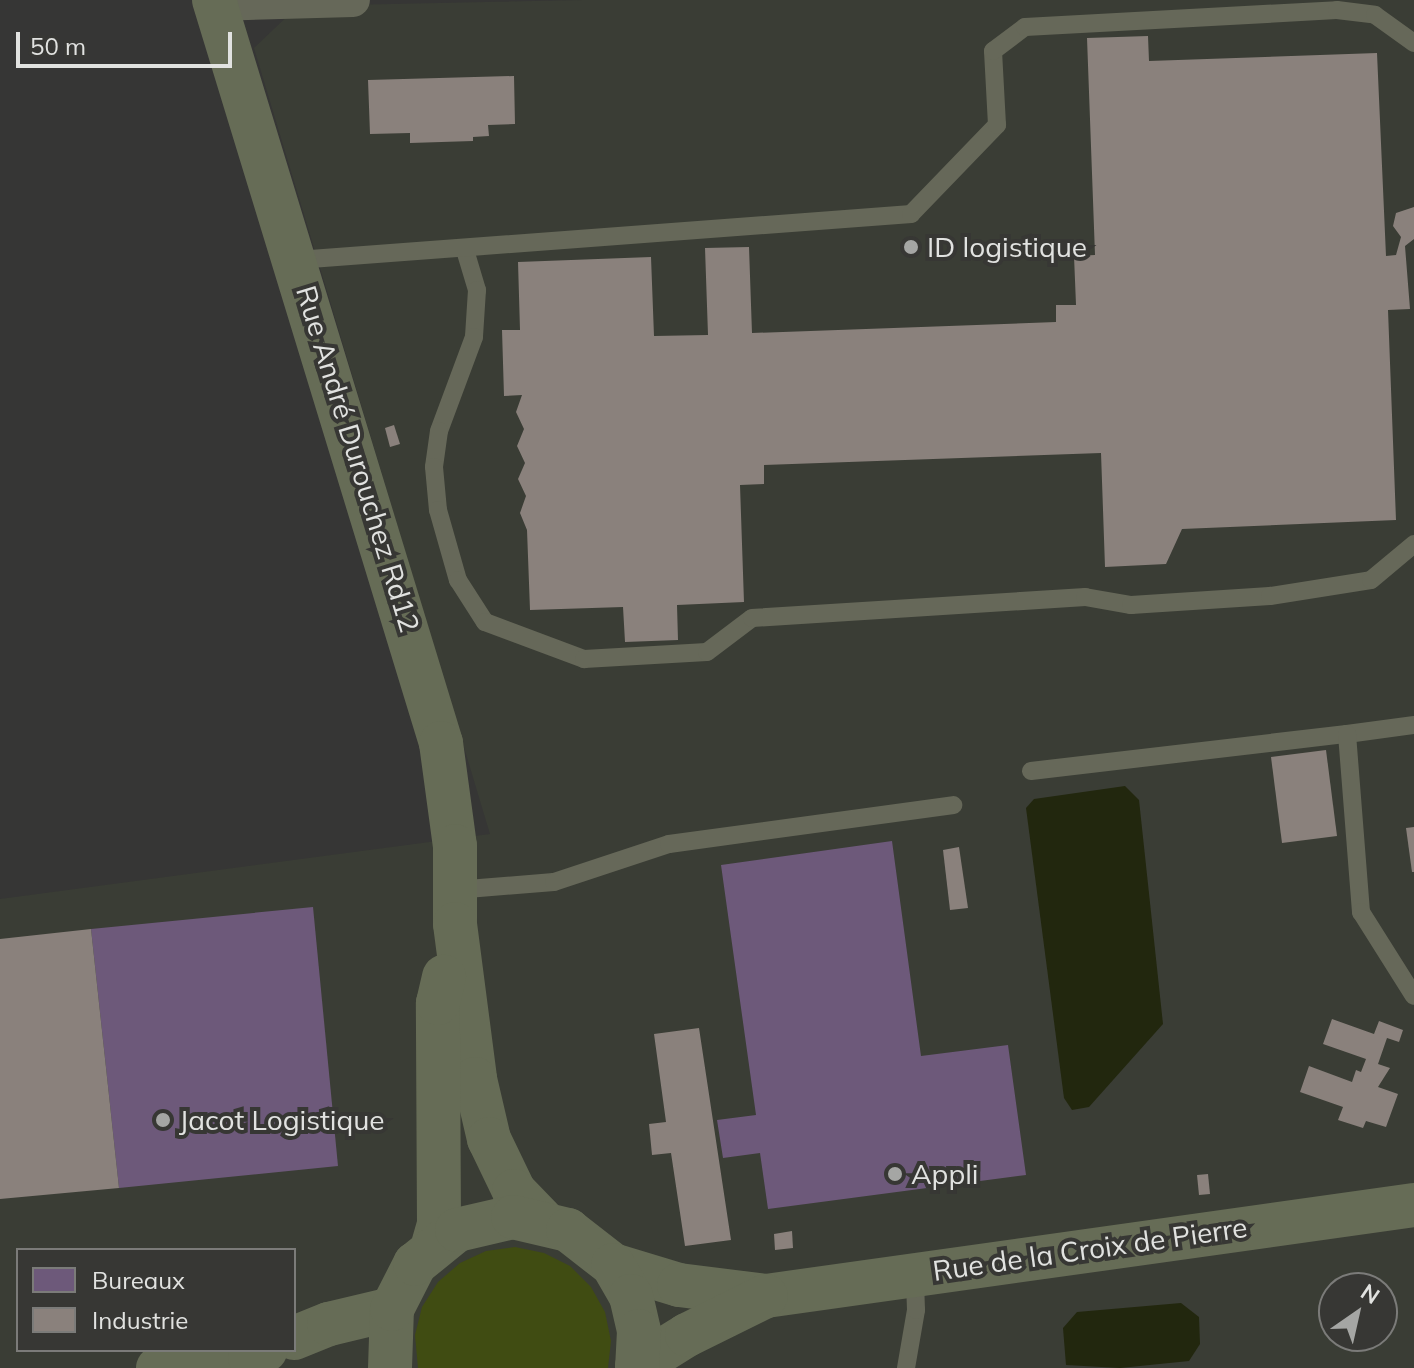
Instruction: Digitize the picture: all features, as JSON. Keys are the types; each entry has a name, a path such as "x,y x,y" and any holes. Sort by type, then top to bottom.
{"main road":[{"name":"Rue André Durouchez Rd12","path":"214,2 297,260 441,743 451,799 455,907 475,1079 489,1139 514,1191 542,1220"},
{"name":"Rue André Durouchez Rd12","path":"433,1245 440,1188 438,1003 455,907"},
{"name":"Rue de la Croix de Pierre","path":"613,1265 679,1285 766,1296 1414,1205"},
{"path":"390,1368 392,1309 415,1264 433,1245 484,1220 542,1220 593,1245 613,1265 631,1296 639,1331 637,1367"},
{"name":"Rue de la Croix de Pierre","path":"637,1367 687,1335 766,1296"},
{"path":"296,1337 329,1324 392,1309"},
{"path":"158,1368 258,1353 311,1368"}],"street":[{"path":"214,2 353,0"}],"lane":[{"path":"297,260 465,250 911,214 997,125 993,51 1025,27 1337,10 1375,15 1414,43"},
{"path":"465,250 477,290 474,337 439,431 434,467 438,510 458,580 485,622 584,659 707,652 752,618 1085,597 1131,605 1270,596 1371,580 1414,544"},
{"path":"1031,771 1414,725"},
{"path":"1347,734 1361,912 1414,996"},
{"path":"455,907 554,882 669,844 953,805"},
{"path":"906,1368 916,1310 915,1274"}],"shaded area":[{"path":"584,0 1414,0 1414,1368 0,1368 0,899 490,834 254,48 298,6"},
{"path":"1125,786 1139,800 1163,1024 1089,1107 1072,1110 1064,1098 1026,808 1034,799"},
{"path":"1181,1303 1199,1317 1200,1344 1189,1361 1120,1368 1066,1365 1063,1328 1077,1312"}],"green space":[{"path":"515,1247 544,1253 570,1266 591,1287 605,1312 611,1341 608,1368 418,1368 415,1335 422,1307 438,1282 460,1263 486,1251"}],"building: Bureaux":[{"path":"892,841 921,1056 1008,1045 1026,1175 768,1209 760,1153 723,1158 717,1120 756,1115 721,865"},
{"path":"313,907 338,1166 119,1188 91,929"}],"building: Industrie":[{"path":"1148,36 1149,61 1377,53 1386,256 1396,255 1401,237 1393,226 1396,213 1414,207 1414,239 1405,246 1410,309 1388,310 1396,520 1182,529 1166,564 1105,567 1101,453 764,465 764,484 740,485 744,602 677,605 678,640 625,642 623,607 530,610 527,530 520,513 526,496 518,479 525,463 517,446 524,429 516,412 522,395 504,396 502,330 520,330 518,262 651,257 654,336 708,335 705,248 749,247 752,333 1056,322 1056,305 1076,305 1074,256 1095,255 1087,38"},
{"path":"514,76 515,124 488,125 489,136 473,137 473,141 410,143 410,133 370,134 368,80"},
{"path":"394,425 400,444 390,447 385,428"},
{"path":"1326,750 1337,836 1282,843 1271,757"},
{"path":"1414,827 1414,872 1412,872 1406,828"},
{"path":"959,847 968,908 950,910 943,850"},
{"path":"91,929 119,1188 0,1199 0,939"},
{"path":"1332,1019 1374,1034 1379,1021 1403,1030 1399,1042 1387,1038 1378,1064 1390,1068 1378,1087 1398,1094 1386,1127 1366,1121 1363,1128 1338,1120 1343,1107 1300,1092 1309,1066 1352,1082 1356,1070 1361,1072 1366,1059 1323,1044"},
{"path":"699,1028 731,1240 685,1246 671,1153 652,1155 649,1124 666,1122 654,1034"},
{"path":"1208,1174 1210,1194 1199,1195 1197,1175"},
{"path":"792,1231 793,1248 775,1250 774,1234"}],"place":[{"name":"ID logistique","path":"911,247"},
{"name":"Jacot Logistique","path":"163,1120"},
{"name":"Appli","path":"895,1174"}]}
